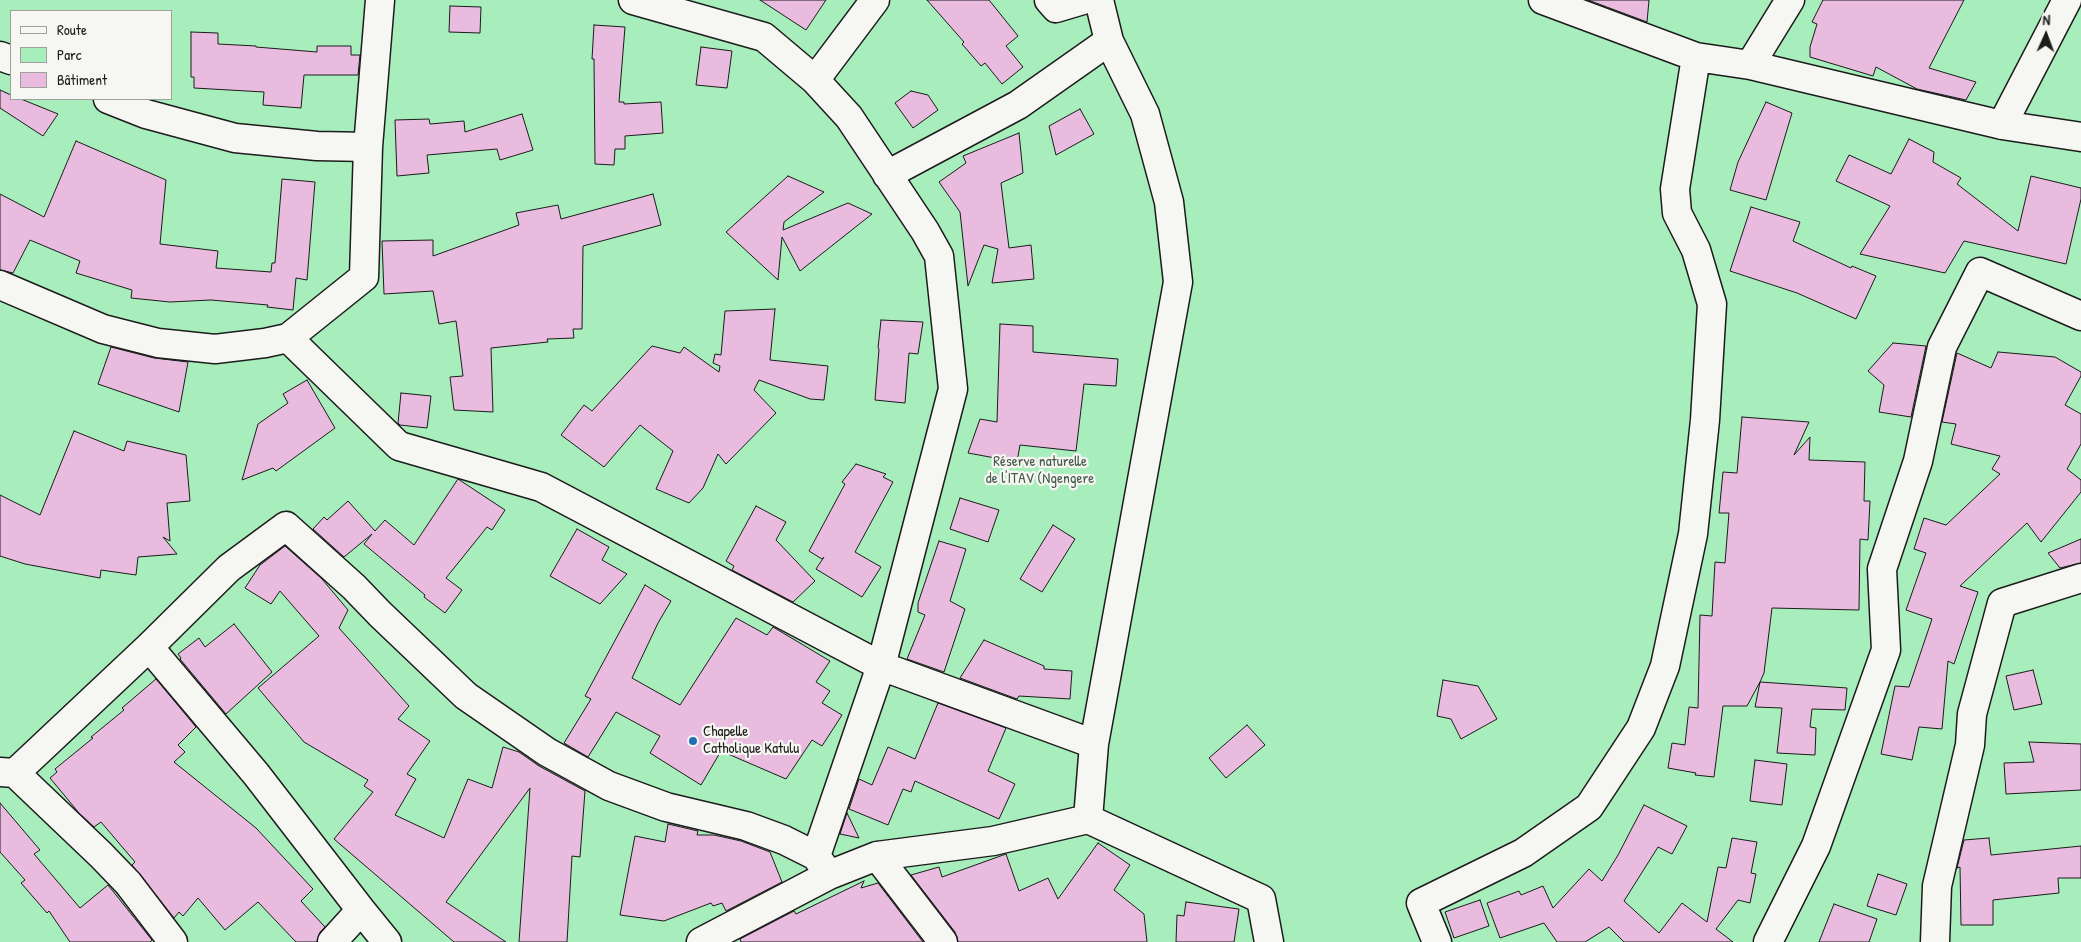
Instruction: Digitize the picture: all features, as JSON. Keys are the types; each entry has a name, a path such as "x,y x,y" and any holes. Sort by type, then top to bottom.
{"street":[{"path":"0,285 103,329 158,343 215,349 266,344 288,338 364,276 368,147 380,0"},
{"path":"633,0 683,6 722,26 764,37 815,80 849,117 925,231 939,256 953,389 882,666 822,865"},
{"path":"815,80 875,0"},
{"path":"1048,0 1056,8 1083,0"},
{"path":"1088,819 1094,744 1178,282 1169,202 1145,114 1109,41 1099,0"},
{"path":"1542,0 1696,57 1750,65 2002,125 2081,137"},
{"path":"1750,65 1790,0"},
{"path":"2002,125 2066,0"},
{"path":"887,175 1018,105 1109,41"},
{"path":"1437,942 1421,904 1523,853 1589,807 1641,728 1665,666 1693,534 1705,420 1712,304 1696,250 1678,213 1675,188 1696,57"},
{"path":"111,100 146,114 235,138 317,146 368,147"},
{"path":"1768,942 1816,846 1886,650 1882,569 1918,461 1942,346 1980,272 2081,316"},
{"path":"288,338 399,446 541,487 882,666 1094,744"},
{"path":"173,942 114,869 8,773 149,648 229,568 286,526 354,587 466,696 547,752 609,786 666,807 746,826 784,840 822,865"},
{"path":"1935,942 1937,886 1970,745 1972,714 2002,603 2081,578"},
{"path":"149,648 256,774 360,910 388,942"},
{"path":"701,942 822,865 993,840 1088,819 1261,900 1269,942"},
{"path":"877,856 943,942"},
{"path":"332,942 360,910"}],"green space":[{"name":"Réserve naturelle de l'ITAV (Ngengere","path":"0,0 2081,0 2081,942 0,942"}],"building":[{"path":"760,0 826,0 806,30"},
{"path":"927,0 989,0 1018,36 1006,46 1023,67 1002,84 985,63 981,66 962,44 964,42"},
{"path":"1588,0 1649,0 1647,22"},
{"path":"1823,0 1964,0 1929,68 1976,82 1966,100 1917,89 1876,67 1873,76 1810,57 1810,47 1817,24 1812,22"},
{"path":"450,6 481,7 480,33 449,32"},
{"path":"594,25 625,27 619,102 624,102 624,104 661,102 663,133 625,136 625,149 615,149 614,165 595,164 594,59 592,59"},
{"path":"191,32 218,33 218,44 317,52 317,46 351,46 351,55 360,55 358,75 304,75 301,108 263,105 264,92 194,88 194,77 191,77"},
{"path":"701,47 732,51 727,88 696,85"},
{"path":"0,90 10,95 10,100 23,100 58,114 43,136 0,108"},
{"path":"911,91 928,95 938,110 913,128 895,103"},
{"path":"1766,102 1792,113 1766,200 1730,190 1738,162"},
{"path":"1080,109 1094,134 1056,155 1049,126"},
{"path":"522,114 533,150 500,160 497,149 427,155 429,173 397,176 395,120 429,119 430,124 464,121 465,132"},
{"path":"1019,133 1023,173 1001,183 1009,248 1031,245 1034,279 992,283 998,249 984,245 968,286 960,212 939,182 966,163 963,156"},
{"path":"1909,139 1934,152 1933,162 1961,178 1957,184 2018,231 2031,176 2081,188 2081,199 2066,264 1964,241 1945,273 1860,254 1890,206 1836,181 1849,155 1891,174"},
{"path":"76,141 166,180 160,244 218,251 216,268 271,272 272,263 275,263 282,179 315,182 307,280 296,278 293,310 267,307 268,305 211,300 170,302 131,298 132,290 76,273 80,261 30,240 13,273 0,270 0,194 44,217"},
{"path":"788,176 824,192 784,222 783,230 848,203 872,214 800,271 782,237 778,280 726,232"},
{"path":"653,194 661,225 583,246 582,329 573,329 574,338 547,339 548,342 491,348 493,412 454,410 450,377 463,376 456,321 439,324 433,291 384,294 382,241 433,240 433,256 519,225 516,213 558,205 561,219"},
{"path":"1751,207 1800,222 1793,241 1851,268 1852,266 1876,276 1856,319 1797,293 1730,271"},
{"path":"775,309 770,360 828,366 824,400 810,399 759,380 754,390 776,413 726,464 718,454 703,488 689,503 656,489 673,451 640,425 604,467 561,435 584,405 592,411 652,346 680,353 684,347 719,372 720,366 713,363 715,354 721,355 725,311"},
{"path":"881,320 923,322 918,354 909,353 905,403 875,400"},
{"path":"1000,324 1033,326 1033,352 1118,359 1116,386 1084,384 1076,451 1020,445 1017,462 968,453 980,419 997,422"},
{"path":"1893,343 1926,346 1911,417 1879,412 1884,385 1868,371"},
{"path":"111,347 154,358 188,362 179,412 98,384"},
{"path":"1998,352 2055,357 2081,372 2081,376 2065,405 2081,414 2081,444 2067,469 2081,480 2081,492 2041,542 2027,523 1960,586 1978,592 1954,664 1948,661 1942,729 1919,727 1912,760 1881,754 1895,686 1909,687 1932,619 1906,610 1926,553 1914,549 1924,518 1946,525 2000,474 1992,469 2000,456 1951,444 1956,424 1942,422 1957,353 1991,368"},
{"path":"307,380 335,428 276,471 273,468 242,480 258,424 288,403 283,394"},
{"path":"401,393 431,396 427,428 400,425 398,423"},
{"path":"1742,417 1809,422 1794,455 1810,437 1809,460 1865,462 1864,501 1870,501 1868,540 1860,539 1859,610 1772,608 1764,673 1760,682 1747,706 1723,706 1714,777 1695,775 1696,773 1668,768 1672,743 1685,745 1689,707 1698,708 1700,615 1712,616 1715,562 1725,563 1729,513 1719,513 1723,472 1737,473"},
{"path":"74,431 124,451 127,441 186,455 190,501 167,503 170,541 163,537 177,554 138,557 136,575 101,570 100,578 25,564 0,556 0,495 40,515"},
{"path":"856,464 886,474 883,477 893,482 855,552 881,567 862,597 816,569 824,557 822,559 809,551 845,484 842,482"},
{"path":"458,479 505,510 492,530 487,527 446,578 462,590 445,613 364,544 372,534 344,557 313,529 324,517 327,520 348,501 375,531 385,520 414,545"},
{"path":"960,498 999,510 988,542 950,529"},
{"path":"756,506 786,522 776,540 815,581 793,602 732,570 734,566 726,561"},
{"path":"1053,525 1075,539 1042,592 1020,579"},
{"path":"577,529 609,547 602,560 627,574 600,604 550,576"},
{"path":"2081,539 2081,563 2060,568 2048,553"},
{"path":"939,541 966,549 950,601 965,609 944,672 907,659 925,615 918,612 918,603"},
{"path":"285,546 322,579 348,610 339,628 409,706 398,719 430,741 407,774 416,779 395,815 444,838 468,779 492,788 503,747 519,752 539,766 585,791 580,857 572,856 567,942 519,942 530,788 446,902 506,942 454,942 334,839 373,792 364,786 368,780 304,742 258,688 319,636 280,591 271,604 245,588 260,565"},
{"path":"645,585 671,601 658,623 632,678 680,705 736,618 767,635 773,627 830,661 816,682 830,691 822,703 842,715 822,746 812,740 786,779 721,751 701,785 650,753 660,736 616,712 588,757 564,743 591,699 585,696"},
{"path":"234,624 272,672 226,714 180,659 178,654 199,638 205,647"},
{"path":"984,640 1044,666 1044,669 1072,671 1070,699 1019,696 1017,699 960,678"},
{"path":"2033,670 2042,704 2014,710 2006,676"},
{"path":"156,679 196,727 178,745 185,752 174,762 256,828 313,889 301,901 325,927 320,932 317,942 296,942 258,902 225,930 198,898 183,916 179,912 174,918 132,865 135,862 101,822 94,827 79,813 50,778 57,772 55,769 93,738 91,737 124,710 122,708"},
{"path":"1443,680 1478,686 1497,719 1461,739 1451,719 1437,716"},
{"path":"1760,682 1847,688 1845,710 1812,709 1810,727 1816,728 1815,755 1777,753 1782,708 1755,707"},
{"path":"938,703 1006,728 988,771 1015,784 999,819 915,781 911,792 903,789 888,825 849,809 859,779 872,785 888,747 915,759"},
{"path":"1247,725 1265,745 1226,778 1209,758"},
{"path":"2029,742 2081,744 2081,790 2006,794 2004,763 2034,762"},
{"path":"1755,760 1787,764 1782,805 1750,801"},
{"path":"0,803 40,850 34,854 80,908 108,885 152,940 150,942 70,942 49,911 47,913 21,883 25,880 0,852"},
{"path":"1644,805 1687,826 1672,854 1658,847 1624,901 1659,933 1682,903 1707,922 1718,867 1726,868 1732,838 1757,842 1751,873 1756,874 1750,903 1738,900 1716,929 1733,942 1624,942 1609,927 1585,942 1557,942 1544,923 1500,938 1487,903 1519,891 1521,895 1543,886 1553,908 1589,869 1602,881"},
{"path":"847,813 859,838 840,834"},
{"path":"668,824 698,831 697,835 714,835 741,841 770,852 782,882 726,911 722,903 713,906 711,903 664,921 620,915 635,836 665,842"},
{"path":"1989,838 1991,855 2081,846 2081,878 2058,878 2059,893 1993,900 1993,925 1961,925 1960,867 1957,868 1964,840"},
{"path":"1098,843 1130,865 1114,890 1144,914 1147,942 958,942 955,932 911,875 939,867 942,877 1006,854 1019,891 1048,878 1058,899"},
{"path":"1878,874 1907,884 1896,915 1867,906"},
{"path":"864,881 861,888 878,883 923,942 741,942 740,939 794,911 796,914"},
{"path":"1480,900 1489,926 1454,938 1445,912"},
{"path":"1186,902 1239,909 1234,942 1176,942 1177,915 1184,916"},
{"path":"1834,904 1877,919 1869,942 1819,942"}],"place":[{"name":"Chapelle Catholique Katulu","path":"693,741"}]}
